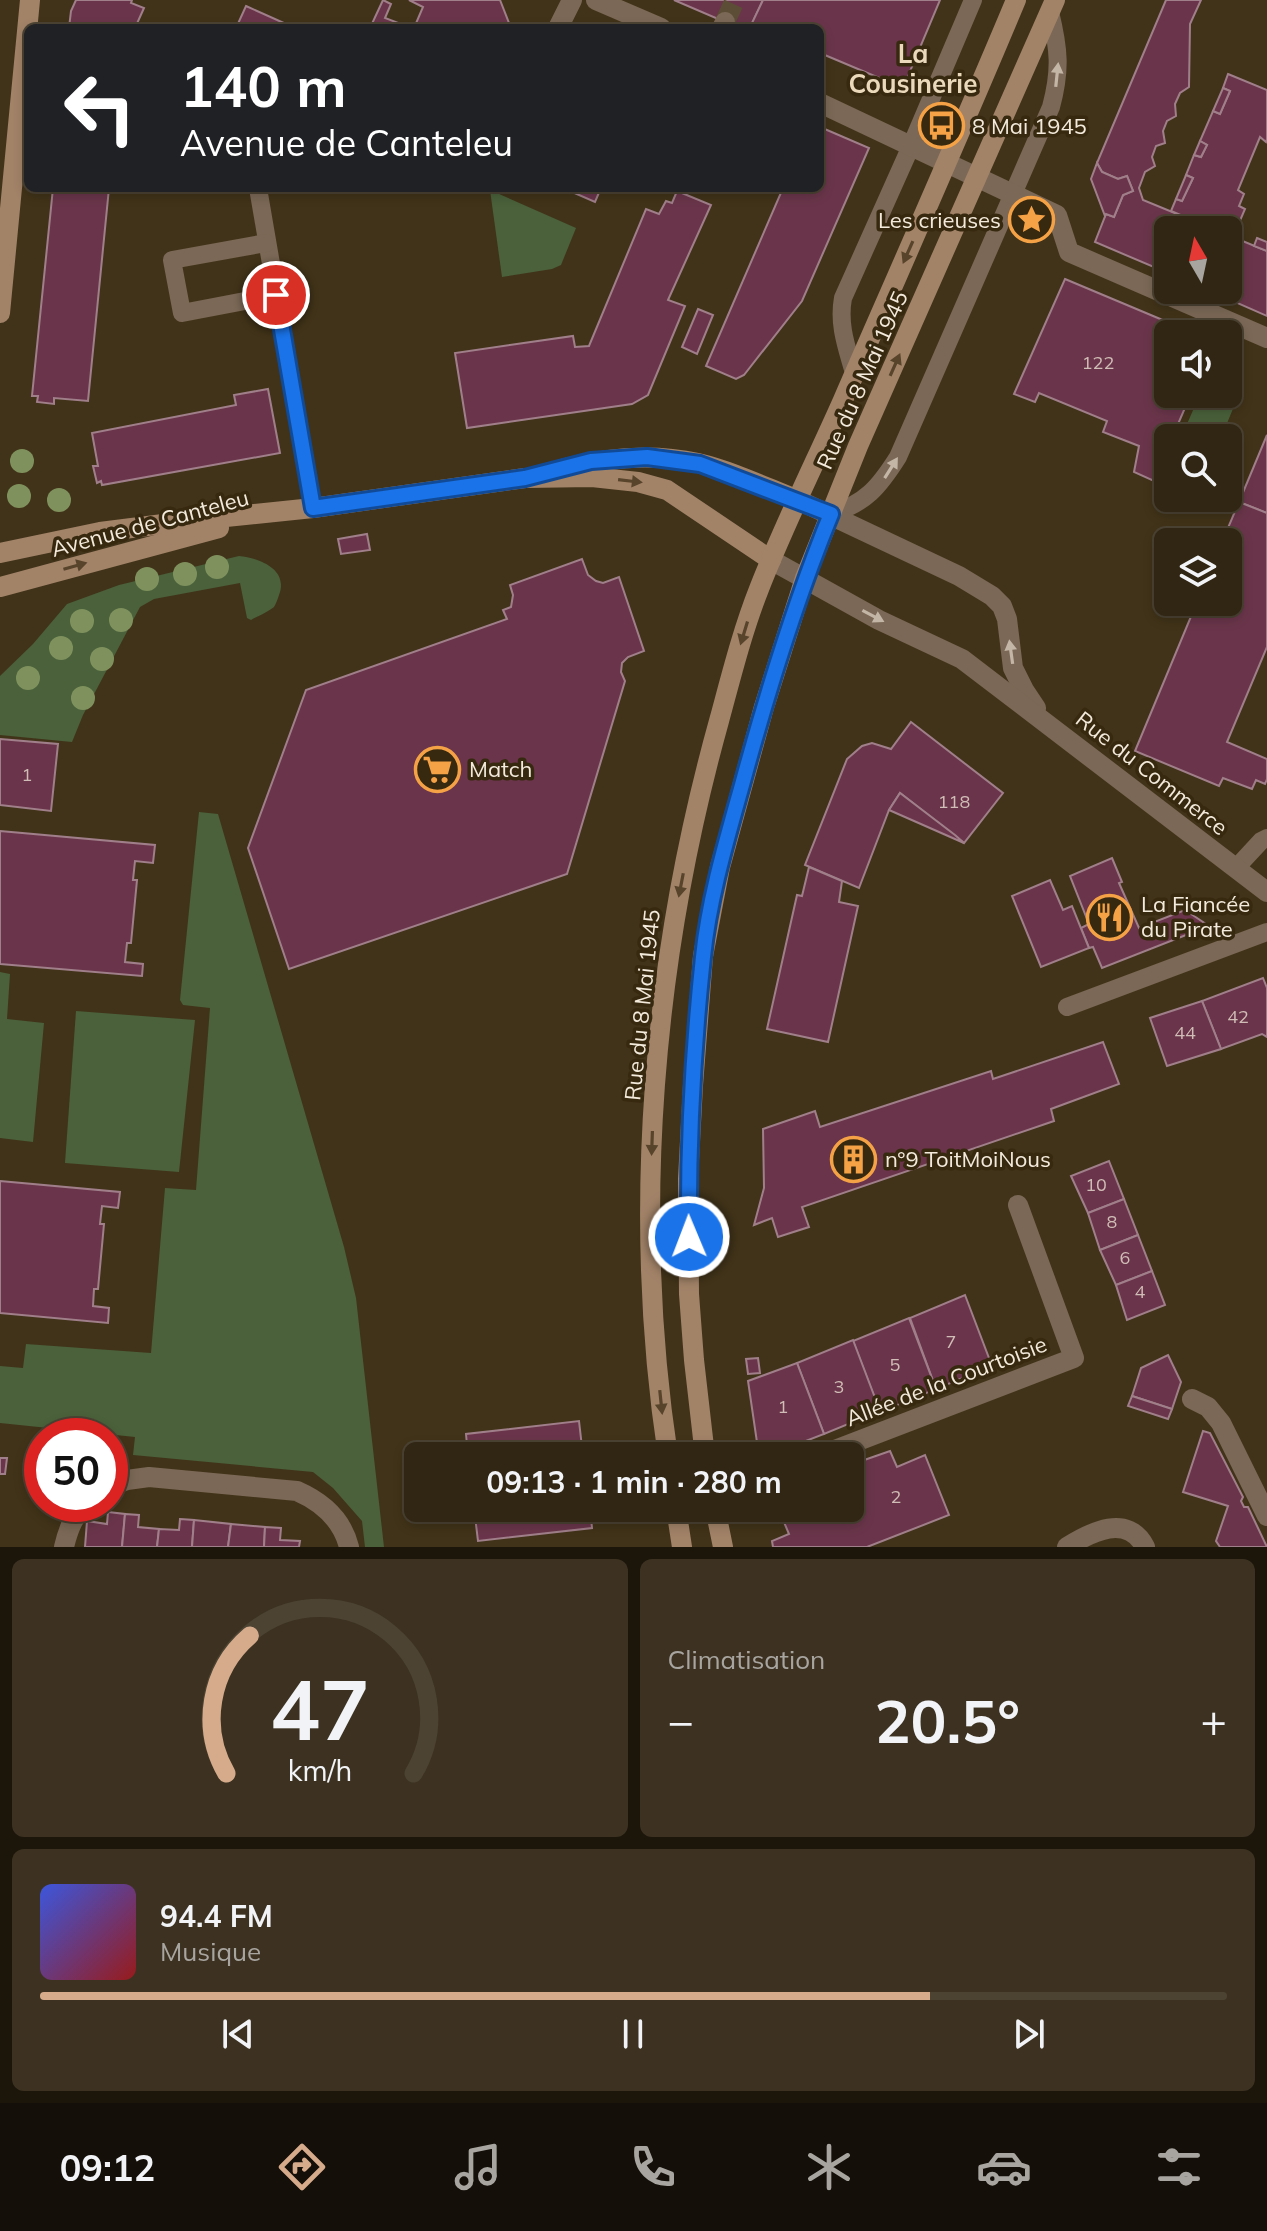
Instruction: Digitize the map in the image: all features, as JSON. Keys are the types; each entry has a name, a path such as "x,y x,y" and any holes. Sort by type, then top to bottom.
{"main road":[{"path":"27,24 30,0"},
{"name":"Rue du 8 Mai 1945","path":"667,1442 655,1326 650,1204 653,1128 664,995 674,921 704,774 748,620 771,560 948,164 1016,0"},
{"name":"Rue du 8 Mai 1945","path":"703,1442 689,1294 688,1179 703,956 720,867 764,707 805,578 858,446 1053,6"},
{"path":"0,313 3,247 24,55"},
{"name":"Avenue de Canteleu","path":"0,553 100,532 313,508 525,478 591,461 634,457 700,464 798,500"},
{"name":"Avenue de Canteleu","path":"525,478 592,477 652,484 686,501 771,560"},
{"name":"Avenue de Canteleu","path":"0,587 165,541 313,508"},
{"path":"678,1522 682,1547"},
{"path":"718,1522 723,1547"}],"street":[{"path":"560,24 572,0"},
{"path":"596,0 652,24"},
{"path":"824,105 1057,215 1069,252 1267,338"},
{"name":"Rue du Commerce","path":"798,500 959,576 992,596 1002,606 1007,619 1013,668 1045,721"},
{"name":"Rue du Commerce","path":"771,560 879,620 962,659 1267,892"},
{"name":"Allée de la Courtoisie","path":"855,1442 1074,1358 1018,1205"},
{"path":"1192,1399 1208,1407 1221,1423 1267,1516"},
{"path":"128,1480 149,1477 297,1491 328,1509 341,1526 349,1547"},
{"path":"64,1547 72,1522"},
{"path":"1067,1547 1086,1535 1117,1528 1134,1533 1145,1547"}],"lane":[{"path":"854,373 841,326 843,298 973,0"},
{"path":"831,514 852,507 868,496 898,457 1013,194 1057,86 1058,43 1053,6"},
{"path":"259,192 313,508"},
{"path":"266,243 172,260 182,313 276,295"},
{"path":"1236,868 1267,838"},
{"path":"1067,1007 1267,932"}],"green space":[{"path":"490,192 576,228 561,265 502,277"},
{"path":"1194,408 1233,408 1227,424 1187,424"},
{"path":"239,556 263,562 280,578 281,586 272,609 251,620 247,618 240,583 154,599 140,607 72,742 0,735 0,676 67,604 119,585"},
{"path":"199,812 218,814 344,1247 356,1298 384,1547 365,1547 362,1521 333,1488 313,1472 133,1455 135,1437 128,1436 128,1418 24,1418 24,1425 0,1423 0,1366 23,1368 26,1344 151,1353 165,1188 196,1190 210,1008 183,1005 180,1000"},
{"path":"0,972 10,974 7,1019 44,1023 33,1142 0,1138"},
{"path":"76,1011 195,1020 179,1172 65,1163"}],"building":[{"path":"76,0 132,0 131,3 144,8 137,24 69,24"},
{"path":"383,0 391,4 385,18 401,24 372,24"},
{"path":"409,0 500,0 509,24 416,24 423,7"},
{"path":"674,0 763,0 752,24 730,24"},
{"path":"763,0 940,0 903,88 824,55 824,24 752,23"},
{"path":"1166,0 1201,0 1190,24 1189,87 1180,93 1175,104 1176,116 1167,121 1163,131 1165,143 1156,146 1152,157 1155,166 1145,172 1139,188 1143,200 1182,216 1154,216 1154,267 1095,242 1106,214 1114,217 1123,195 1133,191 1127,176 1118,179 1102,172 1097,163"},
{"path":"246,6 286,24 238,24"},
{"path":"1228,74 1267,90 1267,139 1266,142 1260,137 1238,190 1244,194 1239,206 1245,209 1242,216 1183,216 1171,211 1176,199 1182,201 1193,178 1186,175 1194,155 1201,157 1207,145 1200,141 1213,111 1220,114 1230,91 1223,88"},
{"path":"1223,88 1230,91 1220,114 1213,111"},
{"path":"824,129 869,148 802,301 744,375 736,379 706,366 781,192 824,192"},
{"path":"1200,141 1207,145 1201,157 1194,155"},
{"path":"1097,163 1102,172 1118,179 1127,176 1133,191 1123,195 1114,217 1105,216 1091,179"},
{"path":"1186,175 1193,178 1182,201 1176,199"},
{"path":"53,192 109,192 88,401 54,398 54,404 37,402 38,396 32,396"},
{"path":"572,192 599,192 595,202"},
{"path":"679,192 711,205 668,300 685,306 648,395 632,404 467,428 455,353 573,336 575,347 589,346 646,209 659,214 666,201 672,203"},
{"path":"1257,238 1267,242 1267,251 1254,246"},
{"path":"1242,241 1267,251 1267,316 1240,304"},
{"path":"1065,279 1163,320 1154,320 1154,408 1185,408 1178,424 1154,424 1154,481 1134,472 1139,446 1103,432 1107,421 1039,393 1035,402 1014,394"},
{"path":"698,309 713,315 697,354 682,347"},
{"path":"268,389 280,453 102,485 101,481 97,483 93,466 98,466 92,433 236,405 234,395"},
{"path":"1267,435 1267,513 1242,503 1242,495"},
{"path":"1242,503 1267,513 1267,647 1227,742 1267,759 1265,784 1256,780 1252,789 1223,778 1219,786 1135,751 1191,616 1242,616 1242,528 1228,528 1235,512 1242,512"},
{"path":"367,534 370,550 341,554 338,539"},
{"name":"Match","path":"582,559 588,575 596,581 603,583 619,577 644,651 622,663 621,672 625,681 567,874 289,969 248,848 306,690 507,619 503,610 511,607 513,595 510,585"},
{"path":"911,722 1003,793 964,843 900,793 889,810 859,888 805,865 847,759 862,746 872,743 891,749"},
{"path":"0,739 58,744 51,811 0,805"},
{"path":"900,793 955,835 964,843 889,810"},
{"path":"0,831 155,845 153,863 135,861 133,880 137,880 131,943 127,943 125,962 143,964 142,976 0,964"},
{"name":"La Fiancée du Pirate","path":"1112,858 1122,882 1119,883 1139,928 1185,910 1209,926 1102,968 1081,928 1089,924 1070,876"},
{"path":"809,867 842,881 839,902 858,906 828,1042 767,1029 797,895 802,896"},
{"path":"1050,880 1063,910 1072,906 1089,948 1041,967 1012,896"},
{"path":"1263,978 1267,988 1267,1037 1262,1034 1221,1049 1202,1001"},
{"path":"1202,1001 1221,1049 1167,1066 1150,1018"},
{"name":"n°9 ToitMoiNous","path":"1103,1042 1119,1084 1051,1109 1054,1121 802,1207 809,1227 778,1237 772,1218 754,1225 764,1188 763,1129 815,1111 820,1127 991,1071 993,1079"},
{"path":"1109,1161 1124,1199 1088,1213 1071,1176"},
{"path":"0,1181 120,1192 118,1208 102,1206 100,1224 104,1224 98,1289 94,1289 93,1306 109,1308 108,1323 0,1313"},
{"path":"1124,1199 1138,1235 1100,1250 1088,1213"},
{"path":"1138,1235 1152,1271 1116,1285 1100,1250"},
{"path":"1152,1271 1165,1305 1127,1320 1116,1285"},
{"path":"965,1295 992,1366 936,1389 910,1318"},
{"path":"909,1318 936,1389 880,1412 853,1341"},
{"path":"853,1340 880,1411 824,1434 797,1363"},
{"path":"1168,1355 1181,1382 1172,1409 1132,1396 1141,1368"},
{"path":"758,1358 760,1373 748,1374 746,1359"},
{"path":"797,1363 824,1434 803,1442 757,1442 748,1381"},
{"path":"1132,1396 1172,1409 1168,1419 1128,1406"},
{"path":"579,1421 581,1442 467,1442 466,1434"},
{"path":"1203,1431 1210,1433 1243,1497 1244,1507 1248,1507 1267,1547 1220,1547 1216,1541 1228,1506 1183,1492"},
{"path":"890,1451 897,1467 925,1455 949,1515 867,1547 773,1547 772,1541 789,1534 784,1522 864,1522 864,1460"},
{"path":"0,1458 7,1458 5,1474 0,1474"},
{"path":"128,1514 139,1515 138,1527 159,1529 157,1547 122,1547"},
{"path":"180,1519 194,1520 192,1547 157,1547 159,1529 179,1530"},
{"path":"194,1520 231,1524 228,1547 192,1547"},
{"path":"87,1522 124,1522 122,1547 85,1547"},
{"path":"476,1522 591,1522 592,1528 478,1541"},
{"path":"231,1524 265,1527 264,1547 228,1547"},
{"path":"265,1527 281,1528 280,1540 300,1541 299,1547 264,1547"}],"tunnel":[{"path":"725,22 735,0"}],"place":[{"name":"8 Mai 1945","path":"941,126"},
{"name":"Les crieuses","path":"1032,220"},
{"name":"Match","path":"438,769"},
{"name":"La Fiancée du Pirate","path":"1110,917"},
{"name":"n°9 ToitMoiNous","path":"854,1159"}],"district":[{"name":"La Cousinerie","path":"913,69"}],"route":[{"path":"276,295 313,508 525,478 591,461 647,457 700,464 831,514 805,578 775,672 720,867 703,956 689,1134 689,1237"}]}
